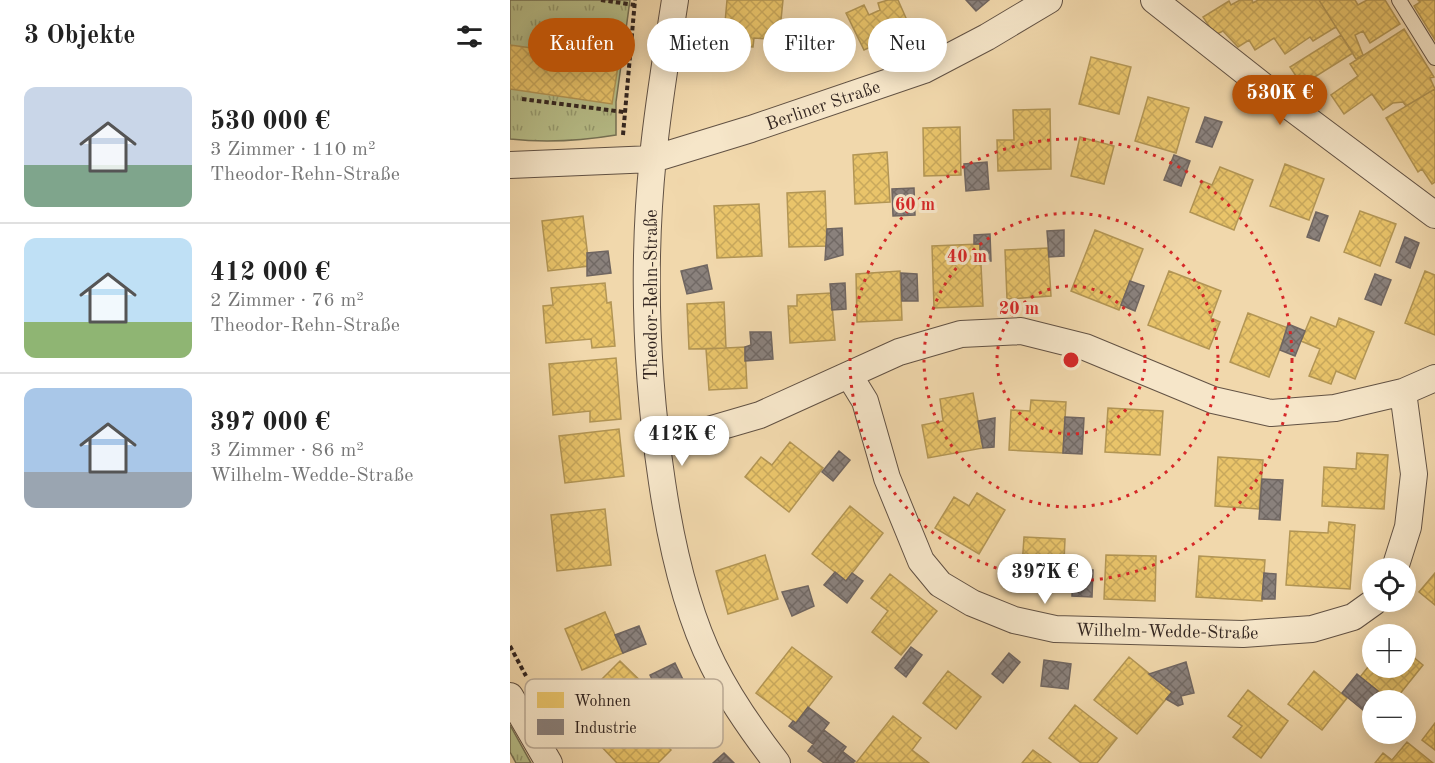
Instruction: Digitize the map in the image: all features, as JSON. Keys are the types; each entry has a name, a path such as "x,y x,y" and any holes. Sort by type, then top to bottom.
{"street":[{"path":"652,159 675,0"},
{"name":"Berliner Straße","path":"510,165 652,159 836,102 924,70 987,37 1049,0"},
{"path":"1154,0 1277,97 1435,215"},
{"name":"Theodor-Rehn-Straße","path":"652,159 647,270 649,364 657,445 668,520 688,603 721,679"},
{"path":"657,445 760,415 899,352 961,334 1021,331 1085,346 1213,400 1271,413 1335,408 1403,392 1435,378"},
{"name":"Wilhelm-Wedde-Straße","path":"849,375 865,401 887,478 921,561 940,584 972,603 1014,620 1055,629 1243,634 1312,629 1353,617 1362,611"},
{"path":"1398,558 1408,527 1414,474 1403,392"},
{"name":"Theodor-Rehn-Straße","path":"723,684 742,719 777,763"},
{"path":"510,696 525,722"},
{"path":"540,748 549,763"}],"lane":[{"path":"1399,0 1435,58"}],"path":[{"path":"601,0 635,3 622,143"},
{"path":"522,99 624,112"}],"green space":[{"path":"510,0 630,0 628,18 528,18 528,72 620,72 616,102 616,135 563,141 510,139"},
{"path":"510,725 531,763 516,763 510,752"}],"building: Wohnen":[{"path":"727,0 783,0 781,18 763,18 763,39 754,38 753,47 751,47 751,18 725,18"},
{"path":"898,0 906,18 868,18 868,48 864,50 856,34 856,18 848,18 846,13 864,5 869,15 880,10 878,3"},
{"path":"1240,0 1252,0 1253,3 1258,0 1319,0 1336,27 1313,41 1310,37 1285,54 1274,38 1255,50 1249,40 1238,47 1223,31 1215,35 1203,17 1229,1 1231,5"},
{"path":"1319,0 1355,0 1358,5 1367,0 1385,0 1400,24 1370,43 1363,31 1355,35 1363,55 1356,59"},
{"path":"1418,0 1435,0 1435,40 1414,6 1420,2"},
{"path":"1404,29 1434,77 1430,78 1435,89 1406,106 1403,102 1393,103 1383,110 1372,94 1344,114 1331,95 1358,76 1350,64"},
{"path":"1341,35 1353,53 1302,85 1290,67"},
{"path":"510,45 528,47 528,72 617,72 612,104 510,89"},
{"path":"1091,57 1131,67 1119,114 1079,104"},
{"path":"1435,89 1435,182 1432,184 1422,169 1418,172 1386,118"},
{"path":"1148,97 1189,108 1176,153 1135,141"},
{"path":"1050,109 1051,169 998,171 997,140 1014,140 1013,110"},
{"path":"960,127 961,175 924,176 923,128"},
{"path":"1080,137 1114,146 1104,184 1071,176"},
{"path":"887,152 890,202 855,204 853,155"},
{"path":"1285,164 1324,179 1309,220 1270,206"},
{"path":"1220,167 1253,180 1234,230 1190,212 1202,181 1212,185"},
{"path":"825,191 827,246 789,247 787,193"},
{"path":"759,204 762,256 717,258 714,206"},
{"path":"1360,211 1396,224 1380,266 1344,252"},
{"path":"583,216 589,266 548,271 542,221"},
{"path":"1095,230 1143,249 1119,310 1071,291"},
{"path":"980,244 983,306 934,308 932,246"},
{"path":"1048,248 1051,296 1007,299 1005,250"},
{"path":"900,271 902,320 857,322 856,274"},
{"path":"1169,271 1221,291 1211,318 1220,322 1209,349 1148,325"},
{"path":"1425,271 1435,275 1435,335 1405,323"},
{"path":"605,283 607,303 611,302 615,346 592,348 591,339 546,343 543,306 553,305 551,288"},
{"path":"831,293 835,340 790,343 788,306 797,306 797,295"},
{"path":"724,302 726,348 689,349 687,304"},
{"path":"1248,313 1288,328 1269,377 1230,362"},
{"path":"1311,317 1336,327 1339,318 1374,332 1355,379 1336,371 1331,384 1309,376 1320,349 1301,341"},
{"path":"745,347 747,388 709,390 706,349"},
{"path":"616,358 621,419 590,422 590,411 553,415 549,364"},
{"path":"973,393 983,448 928,458 922,425 943,421 940,399"},
{"path":"1031,400 1066,402 1063,453 1009,450 1011,410 1030,411"},
{"path":"1108,408 1163,411 1160,455 1105,452"},
{"path":"619,429 624,476 565,483 559,436"},
{"path":"790,442 823,468 789,512 745,477 761,457 772,465"},
{"path":"1357,453 1388,455 1384,509 1322,506 1324,467 1356,469"},
{"path":"1218,457 1263,460 1259,509 1215,506"},
{"path":"977,493 1005,510 979,554 935,528 954,497 969,506"},
{"path":"850,506 883,533 846,581 812,554"},
{"path":"605,509 611,565 557,571 551,515"},
{"path":"1329,522 1355,525 1350,589 1286,585 1290,531 1328,533"},
{"path":"1024,537 1065,539 1063,583 1021,581"},
{"path":"765,555 778,599 728,614 716,571"},
{"path":"1106,555 1156,556 1155,601 1104,599"},
{"path":"1199,556 1265,560 1262,601 1196,597"},
{"path":"1435,573 1435,605 1419,592"},
{"path":"890,574 937,611 901,655 872,632 888,611 871,598"},
{"path":"605,612 623,653 582,670 565,629"},
{"path":"792,647 832,677 796,723 756,693"},
{"path":"1129,657 1172,692 1137,734 1094,700"},
{"path":"1416,659 1423,665 1416,674"},
{"path":"620,661 639,679 602,679"},
{"path":"948,671 981,697 956,729 923,703"},
{"path":"1314,671 1347,698 1322,730 1288,704"},
{"path":"1362,674 1362,678 1413,678 1403,690 1377,690 1360,677"},
{"path":"1248,690 1288,721 1261,758 1233,737 1242,726 1228,716"},
{"path":"1075,705 1117,738 1097,763 1081,763 1049,738"},
{"path":"893,716 921,738 912,750 929,763 856,763"},
{"path":"1435,723 1435,750 1422,740"},
{"path":"1405,744 1409,744 1433,763 1375,763 1383,753 1392,760"},
{"path":"603,748 669,748 671,750 658,763 617,763"},
{"path":"1033,750 1051,763 1022,763"}],"building: Industrie":[{"path":"966,0 989,0 976,11"},
{"path":"1205,117 1222,122 1212,147 1196,142"},
{"path":"1174,155 1190,161 1181,186 1164,180"},
{"path":"987,162 989,189 966,191 964,164"},
{"path":"914,188 915,215 893,216 892,189"},
{"path":"1316,212 1328,216 1319,241 1307,237"},
{"path":"842,228 843,255 825,260 827,229"},
{"path":"1064,230 1064,256 1049,257 1047,231"},
{"path":"990,234 991,261 980,261 980,244 974,244 974,235"},
{"path":"1405,237 1419,243 1410,268 1396,262"},
{"path":"608,251 611,273 587,276 587,253"},
{"path":"707,265 712,289 687,294 681,271"},
{"path":"901,273 917,274 918,301 902,301"},
{"path":"1375,274 1391,280 1381,305 1365,299"},
{"path":"1130,281 1144,286 1135,311 1121,305"},
{"path":"845,283 846,309 832,310 830,284"},
{"path":"1288,324 1305,331 1295,356 1280,350"},
{"path":"750,332 771,332 773,359 745,361 745,347 751,345"},
{"path":"1065,417 1084,418 1082,454 1063,453"},
{"path":"995,418 994,447 983,448 978,421"},
{"path":"839,451 850,460 833,481 822,472"},
{"path":"1262,479 1283,480 1280,520 1259,519"},
{"path":"1073,570 1093,570 1092,597 1072,596"},
{"path":"835,572 846,581 852,573 863,581 847,603 824,585"},
{"path":"1264,573 1276,574 1275,599 1262,599"},
{"path":"808,586 814,606 792,616 782,592"},
{"path":"639,626 646,644 623,653 615,635"},
{"path":"911,647 922,655 906,677 895,668"},
{"path":"1009,653 1020,662 1003,683 992,674"},
{"path":"1044,660 1071,664 1068,689 1041,686"},
{"path":"1186,662 1194,693 1181,696 1183,704 1178,706 1166,699 1172,692 1149,674"},
{"path":"675,663 683,679 652,679 650,675"},
{"path":"1357,674 1377,690 1362,690 1362,709 1342,693"},
{"path":"808,707 829,723 813,744 789,726 793,721 796,723"},
{"path":"824,730 846,747 834,763 824,763 808,751"},
{"path":"842,751 855,761 853,763 834,763"},
{"path":"724,753 734,763 713,763"}]}
